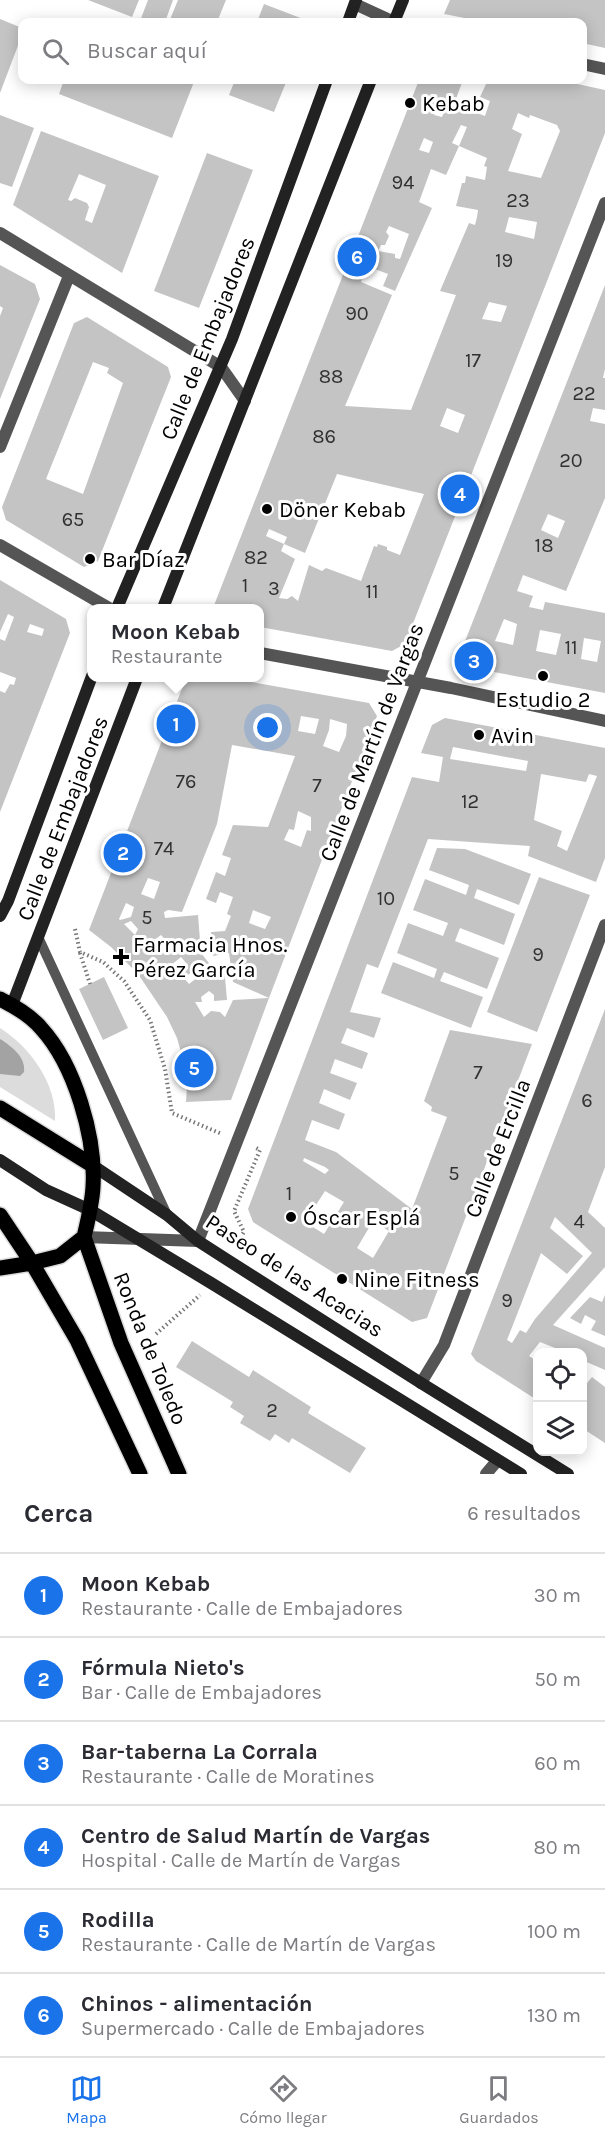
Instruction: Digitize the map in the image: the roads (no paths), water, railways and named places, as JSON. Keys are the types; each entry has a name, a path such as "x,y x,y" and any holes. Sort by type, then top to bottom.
{"main road":[{"path":"396,18 403,0"},
{"path":"349,18 353,1"},
{"name":"Calle de Embajadores","path":"119,604 221,367 326,84"},
{"path":"165,604 369,84"},
{"name":"Calle de Embajadores","path":"0,916 8,901 90,682"},
{"name":"Calle de Embajadores","path":"6,1002 39,939 135,682"},
{"path":"0,1268 60,1256 84,1237 93,1186 88,1136 70,1073 58,1049 40,1027 6,1002"},
{"name":"Paseo de las Acacias","path":"0,1108 167,1215 198,1241 568,1474"},
{"path":"0,1160 46,1190 90,1210 211,1283 520,1474"},
{"path":"0,1215 32,1263 84,1354 140,1474"},
{"name":"Ronda de Toledo","path":"84,1237 121,1343 179,1474"}],"street":[{"path":"353,1 386,18"},
{"path":"587,65 605,69"},
{"name":"Calle de Martín de Vargas","path":"198,1241 605,203"},
{"path":"0,233 221,367 245,402"},
{"path":"0,447 69,276"},
{"path":"0,545 100,604"},
{"path":"264,654 417,682 605,721"},
{"name":"Calle de Ercilla","path":"421,1383 444,1346 605,925"},
{"path":"84,1237 198,1241"},
{"path":"486,1474 497,1461"}],"lane":[{"path":"39,939 167,1215"}],"place":[{"name":"Kebab","path":"410,103"},
{"name":"Chinos - alimentación","path":"357,257"},
{"name":"Centro de Salud Martín de Vargas","path":"460,494"},
{"name":"Döner Kebab","path":"267,509"},
{"name":"Bar Díaz","path":"90,559"},
{"name":"Bar-taberna La Corrala","path":"474,661"},
{"name":"Estudio 2","path":"543,676"},
{"name":"Moon Kebab","path":"176,724"},
{"name":"Avin","path":"479,735"},
{"name":"Fórmula Nieto's","path":"123,853"},
{"name":"Farmacia Hnos. Pérez García","path":"121,957"},
{"name":"Rodilla","path":"194,1068"},
{"name":"Óscar Esplá","path":"291,1217"},
{"name":"Nine Fitness","path":"342,1279"}]}
